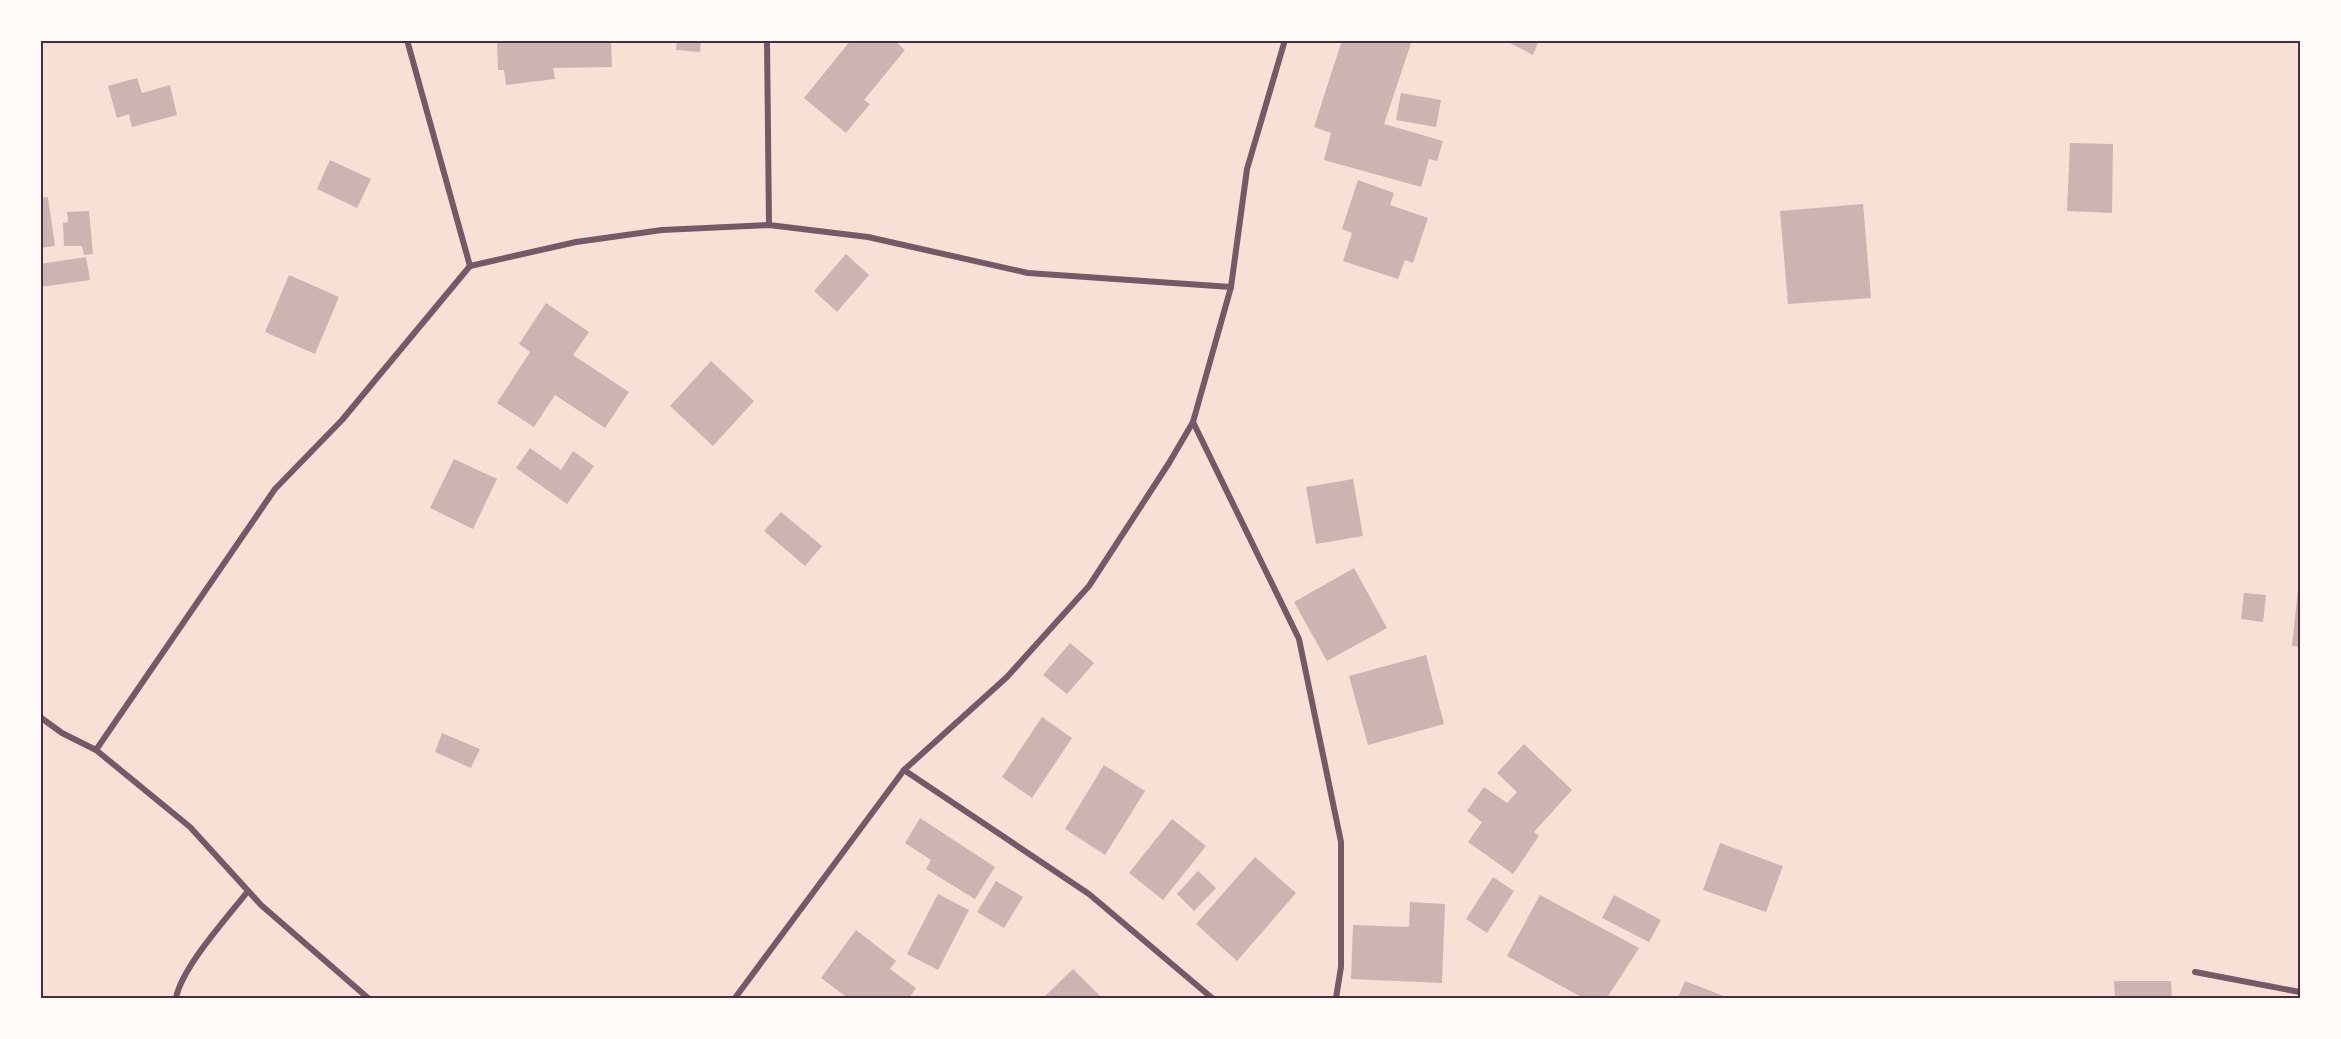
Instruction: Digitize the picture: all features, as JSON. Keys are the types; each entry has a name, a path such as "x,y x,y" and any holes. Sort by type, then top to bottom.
{"street":[{"path":"407,40 470,266"},
{"path":"767,40 769,225"},
{"path":"735,999 904,770 1007,677 1089,586 1169,463 1192,422 1231,287 1247,169 1285,40"},
{"path":"96,750 275,489 342,420 470,266 576,242 662,230 769,225 868,237 1028,273 1231,287"},
{"path":"1192,422 1299,639 1341,842 1341,967 1336,999"},
{"path":"40,717 63,733 96,750 190,826 248,891 317,956 368,999"},
{"path":"904,770 1089,894 1212,999"},
{"path":"176,999 178,988 192,964 248,891"},
{"path":"2194,972 2301,992"}],"building":[{"path":"497,40 611,40 612,67 553,68 555,79 506,85 504,70 498,70"},
{"path":"677,40 701,40 700,52 676,50"},
{"path":"851,40 894,40 905,50 864,100 870,104 846,133 804,98"},
{"path":"1342,40 1412,40 1384,124 1443,141 1437,161 1429,159 1421,187 1324,160 1331,133 1314,127"},
{"path":"1511,40 1539,40 1533,55 1510,43"},
{"path":"137,78 142,93 170,85 177,115 132,127 129,114 117,118 108,86"},
{"path":"1401,93 1441,100 1436,127 1396,120"},
{"path":"2070,143 2113,144 2112,213 2067,211"},
{"path":"330,160 371,179 357,208 317,189"},
{"path":"1358,180 1394,193 1390,205 1428,218 1413,263 1405,260 1398,279 1343,261 1352,233 1342,229"},
{"path":"48,197 55,246 40,248 40,198"},
{"path":"1863,204 1871,298 1788,304 1780,211"},
{"path":"89,211 93,254 84,255 82,246 64,246 63,223 68,222 67,212"},
{"path":"846,254 869,275 837,312 814,291"},
{"path":"86,257 90,280 40,287 40,264"},
{"path":"289,275 339,297 315,354 265,332"},
{"path":"546,303 589,332 573,355 629,392 605,428 555,395 534,427 497,403 530,352 519,344"},
{"path":"711,361 754,401 713,446 670,406"},
{"path":"530,448 561,470 573,451 594,466 567,504 516,468"},
{"path":"454,459 497,479 473,529 430,508"},
{"path":"1353,479 1363,536 1316,544 1306,487"},
{"path":"781,512 822,546 805,566 764,531"},
{"path":"1354,568 1387,628 1327,661 1294,602"},
{"path":"2300,580 2300,647 2292,646"},
{"path":"2244,593 2266,595 2263,622 2241,619"},
{"path":"1070,643 1094,663 1067,694 1043,675"},
{"path":"1426,655 1444,724 1368,745 1349,676"},
{"path":"1042,717 1072,738 1032,798 1002,777"},
{"path":"442,733 480,749 471,768 435,752"},
{"path":"1524,744 1572,790 1534,832 1539,836 1513,874 1468,842 1482,822 1467,811 1484,787 1507,803 1517,792 1497,773"},
{"path":"1104,765 1145,791 1105,855 1065,829"},
{"path":"920,818 995,867 975,899 926,869 931,860 905,843"},
{"path":"1172,819 1206,846 1163,900 1129,873"},
{"path":"1720,843 1783,866 1766,912 1703,890"},
{"path":"1255,857 1296,893 1237,961 1196,924"},
{"path":"1198,871 1216,888 1194,911 1177,894"},
{"path":"1493,877 1514,891 1487,933 1466,919"},
{"path":"996,881 1023,897 1004,928 977,912"},
{"path":"938,894 969,910 938,970 907,954"},
{"path":"1540,895 1639,948 1607,998 1583,998 1507,956"},
{"path":"1614,895 1661,920 1649,942 1602,918"},
{"path":"1410,902 1445,904 1442,983 1351,979 1353,925 1409,927"},
{"path":"856,930 896,961 890,969 916,988 909,998 848,998 821,978"},
{"path":"1073,969 1102,998 1043,998"},
{"path":"1685,981 1729,998 1678,998"},
{"path":"2114,981 2171,981 2172,998 2115,998"}]}
